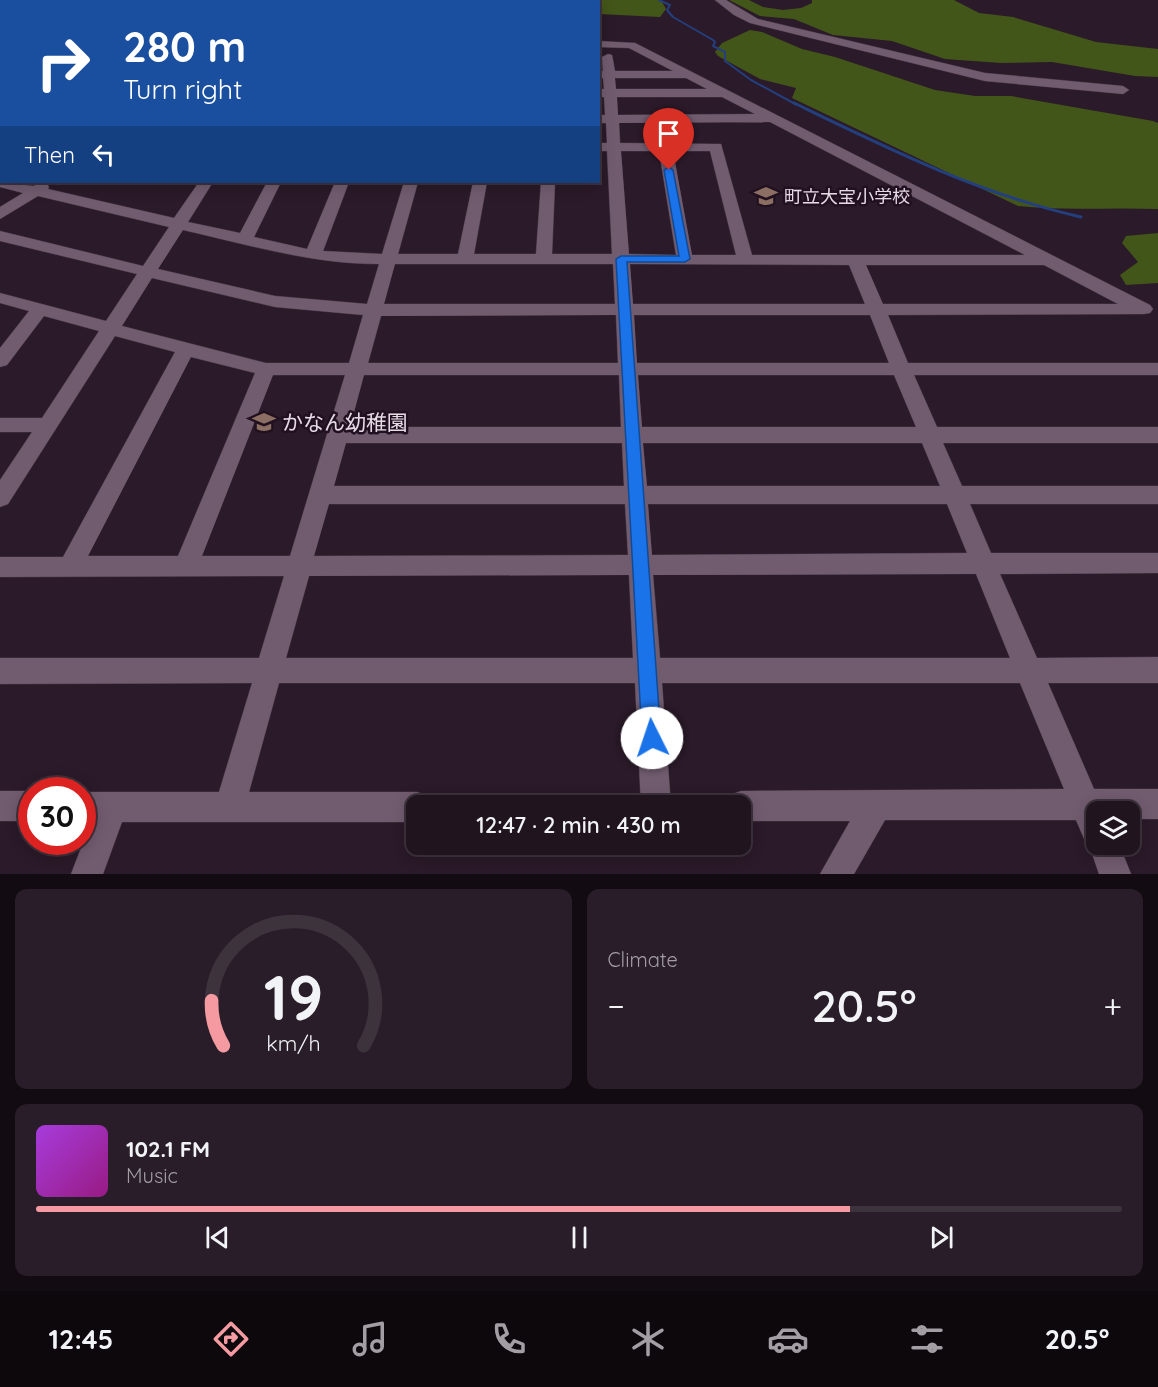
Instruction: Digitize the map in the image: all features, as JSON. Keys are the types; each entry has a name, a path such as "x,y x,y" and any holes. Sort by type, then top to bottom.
{"street":[{"path":"720,0 754,21 931,65 1004,80 1064,82 1123,90"},
{"path":"0,236 276,303 323,308 374,310 1144,309 690,75 656,57 635,41 600,44"},
{"path":"655,795 615,147 605,119 604,74 613,57 656,57"},
{"path":"604,74 690,75"},
{"path":"604,93 726,93"},
{"path":"605,119 774,118"},
{"path":"600,147 716,147 745,259"},
{"path":"665,147 685,259"},
{"path":"0,183 42,187 178,224 313,255 341,259 1046,260"},
{"path":"0,498 205,183"},
{"path":"245,239 273,183"},
{"path":"313,255 342,183"},
{"path":"229,808 411,183"},
{"path":"465,259 480,183"},
{"path":"544,259 548,183"},
{"path":"0,214 42,187"},
{"path":"855,259 1086,805"},
{"path":"0,298 266,369 1158,369"},
{"path":"0,361 40,309"},
{"path":"70,567 186,349"},
{"path":"186,566 266,369"},
{"path":"0,425 47,425"},
{"path":"338,435 1158,435"},
{"path":"321,495 1158,495"},
{"path":"0,567 1158,563"},
{"path":"0,671 1158,670"},
{"path":"1140,807 1158,804"},
{"path":"0,806 18,806"},
{"path":"751,806 876,807 1086,817"},
{"path":"87,874 97,807 406,807"},
{"path":"836,874 876,807"},
{"path":"1107,855 1115,874"}],"green space":[{"path":"600,0 661,0 666,9 660,17 600,14"},
{"path":"729,0 749,0 763,7 783,10 801,8 812,3 812,0 954,0 979,13 1013,17 1096,42 1158,49 1158,77 1135,76 1052,62 1001,63 945,59 892,41 833,35 794,19 760,16"},
{"path":"750,30 762,32 802,49 835,57 935,90 975,96 1011,96 1158,123 1158,209 1018,206 792,98 796,88 760,79 718,56 715,52 722,43"},
{"path":"1158,233 1158,283 1126,285 1120,275 1138,262 1122,243 1126,236"}],"waterway":[{"path":"659,0 670,5 667,10 673,17 713,40 715,42 713,46 725,52 725,61 751,80 797,105"},
{"path":"794,103 899,153 970,183 1006,196 1081,217"}],"place":[{"name":"町立大宝小学校","path":"766,196"},
{"name":"かなん幼稚園","path":"264,422"}],"route":[{"path":"652,738 621,259 685,259 669,170"}]}
